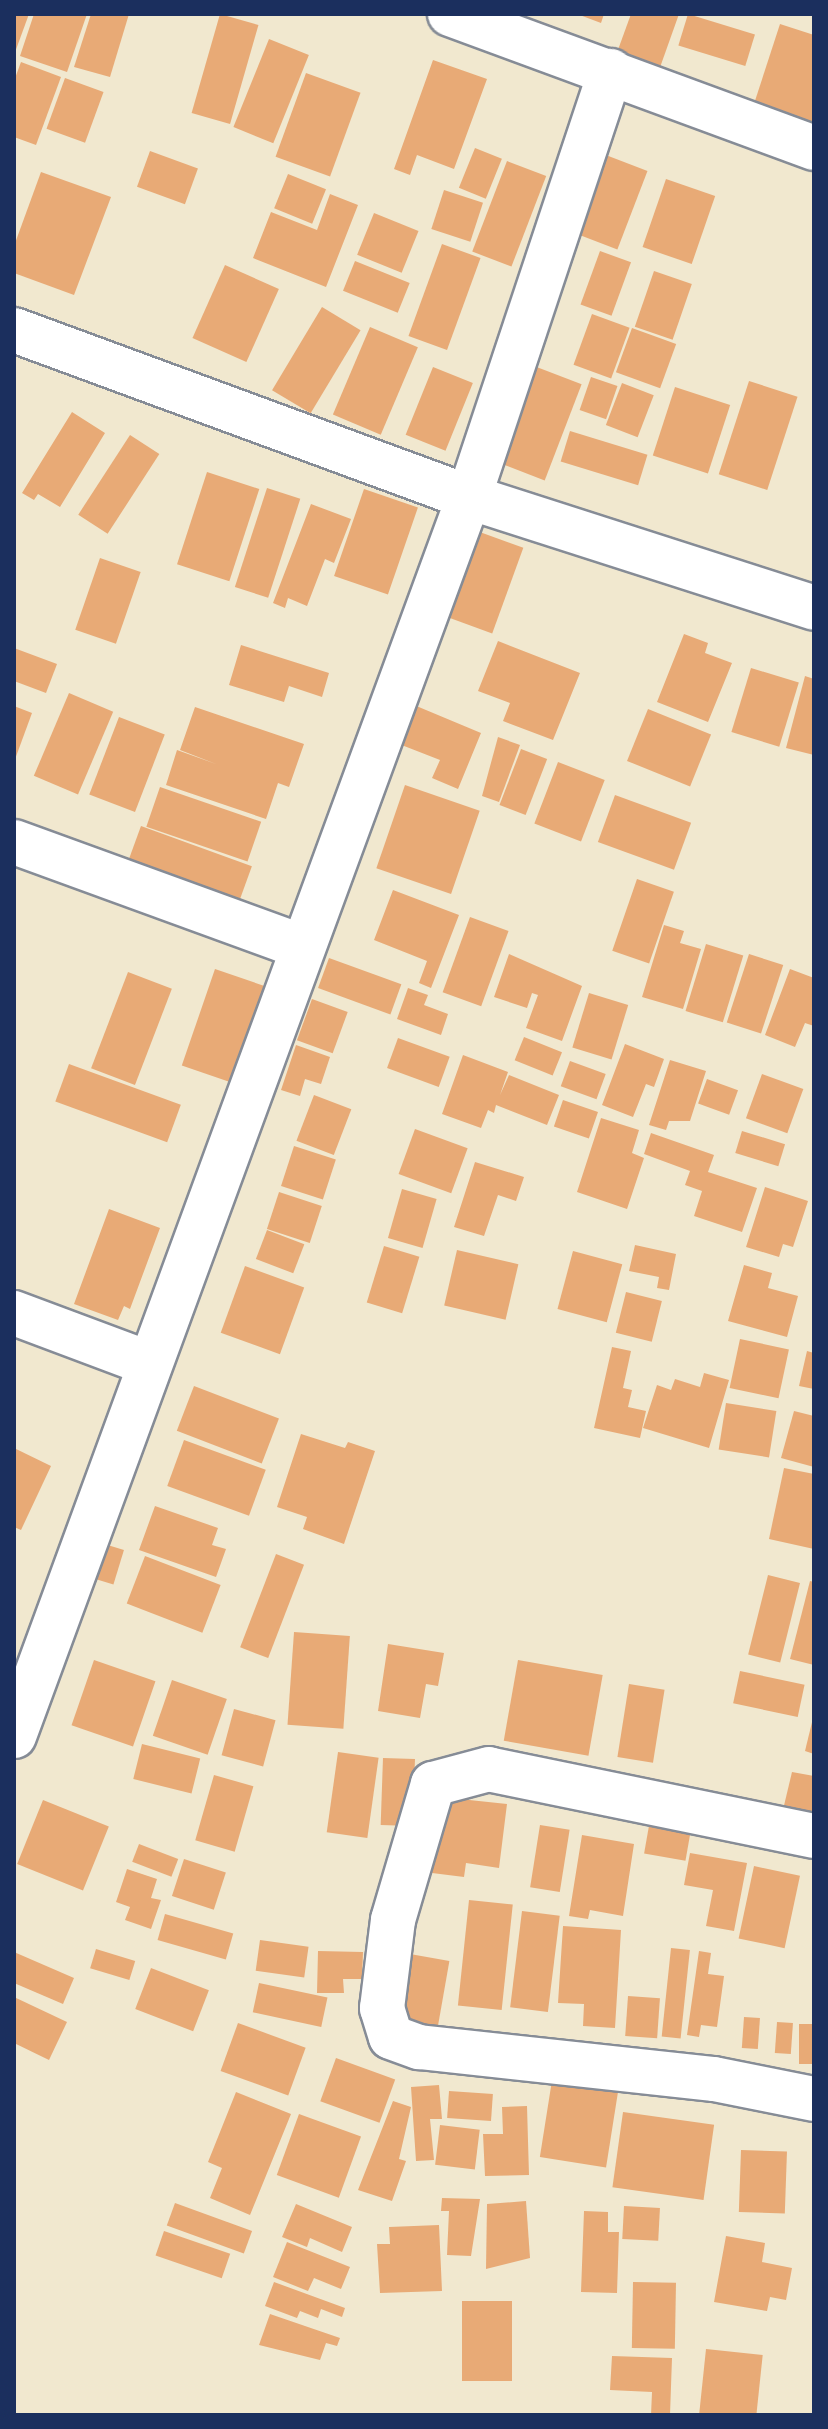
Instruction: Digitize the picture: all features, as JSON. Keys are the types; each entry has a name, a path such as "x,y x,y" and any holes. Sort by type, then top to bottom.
{"street":[{"path":"450,14 814,148"},
{"path":"14,1736 148,1363 469,497 611,71"},
{"path":"14,330 469,497 814,608"},
{"path":"14,842 303,947"},
{"path":"14,1313 148,1363"},
{"path":"814,1836 489,1769 433,1784 393,1920 382,2008 391,2037 419,2047 714,2079 814,2099"}],"building":[{"path":"14,14 29,14 14,55"},
{"path":"34,14 87,14 67,72 20,56"},
{"path":"91,14 129,14 110,77 74,67"},
{"path":"220,14 258,25 230,124 192,113"},
{"path":"577,14 604,14 601,23"},
{"path":"631,14 679,14 658,73 615,58"},
{"path":"688,14 755,34 745,66 678,46"},
{"path":"780,24 814,35 814,130 752,110"},
{"path":"269,39 309,55 273,143 233,127"},
{"path":"433,60 487,79 454,169 417,155 410,175 394,169"},
{"path":"21,62 61,77 36,145 14,137 14,81"},
{"path":"306,73 361,93 330,176 276,157"},
{"path":"65,78 104,92 85,143 47,129"},
{"path":"475,148 502,159 486,199 459,188"},
{"path":"150,151 198,168 185,204 137,187"},
{"path":"598,152 647,171 617,249 568,230"},
{"path":"507,161 546,176 511,267 472,252"},
{"path":"41,172 111,197 74,295 14,273 14,246"},
{"path":"288,174 326,189 312,224 274,208"},
{"path":"666,179 715,196 692,264 643,247"},
{"path":"444,190 483,203 470,242 431,229"},
{"path":"330,194 358,205 326,287 253,258 271,212 317,230"},
{"path":"374,213 419,231 402,273 357,255"},
{"path":"442,244 481,258 447,350 408,336"},
{"path":"600,251 631,262 612,316 581,305"},
{"path":"355,261 410,283 398,313 343,291"},
{"path":"225,265 279,289 246,362 192,338"},
{"path":"654,271 692,284 673,340 635,327"},
{"path":"322,307 361,330 311,413 272,390"},
{"path":"592,314 630,328 611,378 574,365"},
{"path":"370,327 418,347 381,435 333,414"},
{"path":"632,328 676,344 660,388 616,372"},
{"path":"534,366 582,384 545,480 497,462"},
{"path":"433,367 473,383 446,451 406,435"},
{"path":"591,377 617,386 606,419 580,410"},
{"path":"749,381 798,397 767,490 719,474"},
{"path":"622,383 654,395 638,437 606,425"},
{"path":"675,387 730,405 708,473 653,455"},
{"path":"72,412 105,433 60,507 38,494 34,500 22,493"},
{"path":"570,431 647,455 638,485 561,462"},
{"path":"130,435 159,454 108,534 78,515"},
{"path":"207,472 259,489 229,581 177,564"},
{"path":"267,488 300,499 268,598 235,587"},
{"path":"364,489 418,508 388,595 334,576"},
{"path":"311,504 351,519 334,563 325,559 307,606 288,598 285,608 273,603"},
{"path":"466,527 523,548 492,633 435,613"},
{"path":"100,558 141,572 116,644 75,630"},
{"path":"684,634 708,643 705,653 732,663 708,722 657,702"},
{"path":"498,641 580,673 553,740 503,721 510,703 478,691"},
{"path":"241,645 329,673 322,697 289,686 284,702 229,685"},
{"path":"14,648 57,664 46,693 14,681"},
{"path":"751,668 799,683 779,747 731,732"},
{"path":"805,676 814,679 814,755 786,748"},
{"path":"69,693 113,712 78,795 34,776"},
{"path":"414,705 481,733 458,789 432,778 440,760 399,744"},
{"path":"14,706 32,713 14,762"},
{"path":"195,707 304,744 289,787 278,783 266,819 166,785 177,750 216,764 180,750"},
{"path":"648,709 711,734 690,786 627,761"},
{"path":"119,717 165,735 135,812 89,794"},
{"path":"498,737 520,745 499,802 482,796"},
{"path":"521,749 547,759 526,815 499,805"},
{"path":"558,762 605,780 581,842 534,824"},
{"path":"405,785 480,811 451,894 376,868"},
{"path":"160,787 261,822 247,862 146,827"},
{"path":"615,795 691,823 674,870 598,842"},
{"path":"141,826 252,866 236,909 126,868"},
{"path":"637,879 674,892 649,964 612,951"},
{"path":"393,890 459,915 431,988 419,983 427,961 374,940"},
{"path":"470,917 509,931 481,1006 443,992"},
{"path":"664,925 684,931 680,943 701,949 683,1009 642,997"},
{"path":"706,944 743,955 723,1022 686,1011"},
{"path":"509,954 582,986 562,1041 526,1028 538,995 532,993 527,1008 494,997"},
{"path":"749,954 783,965 761,1034 727,1022"},
{"path":"329,958 401,984 390,1014 318,988"},
{"path":"215,969 269,988 236,1084 182,1065"},
{"path":"790,969 814,978 814,1026 805,1023 795,1047 765,1035"},
{"path":"128,972 172,989 135,1085 91,1068"},
{"path":"408,988 428,995 424,1005 448,1014 441,1035 397,1019"},
{"path":"589,993 628,1005 612,1059 572,1048"},
{"path":"312,999 348,1012 333,1053 297,1040"},
{"path":"524,1037 562,1052 553,1076 515,1060"},
{"path":"398,1038 450,1057 439,1087 387,1068"},
{"path":"625,1044 664,1059 654,1087 646,1084 633,1117 602,1105"},
{"path":"296,1045 330,1057 321,1084 305,1079 300,1096 281,1090"},
{"path":"463,1055 508,1072 500,1095 509,1075 559,1095 547,1125 496,1105 494,1113 488,1110 481,1128 442,1114"},
{"path":"670,1060 706,1071 690,1121 669,1121 666,1130 649,1125"},
{"path":"570,1061 606,1074 596,1099 561,1086"},
{"path":"69,1064 181,1105 167,1142 55,1102"},
{"path":"762,1074 803,1089 787,1133 746,1118"},
{"path":"707,1079 738,1090 729,1115 698,1103"},
{"path":"314,1095 351,1109 334,1155 296,1141"},
{"path":"563,1100 598,1112 589,1139 554,1126"},
{"path":"601,1118 639,1130 632,1153 644,1158 627,1209 577,1192"},
{"path":"415,1129 468,1148 451,1193 399,1174"},
{"path":"742,1131 785,1144 778,1166 735,1153"},
{"path":"651,1133 714,1155 708,1172 757,1188 742,1232 694,1216 702,1191 685,1185 690,1171 644,1154"},
{"path":"294,1146 336,1160 323,1200 281,1186"},
{"path":"475,1162 524,1177 516,1201 498,1195 484,1236 454,1227"},
{"path":"765,1187 808,1201 793,1247 783,1244 779,1257 746,1247"},
{"path":"402,1189 437,1199 423,1248 388,1238"},
{"path":"279,1192 322,1206 310,1243 267,1229"},
{"path":"109,1209 160,1228 130,1309 124,1306 118,1320 74,1304"},
{"path":"267,1230 304,1244 293,1273 256,1259"},
{"path":"635,1245 676,1254 669,1290 657,1288 659,1277 629,1271"},
{"path":"384,1246 419,1257 402,1313 367,1302"},
{"path":"457,1250 518,1264 506,1320 444,1306"},
{"path":"573,1251 622,1264 607,1322 557,1309"},
{"path":"744,1265 772,1273 768,1288 798,1296 787,1337 728,1321"},
{"path":"245,1266 304,1288 280,1354 221,1333"},
{"path":"626,1292 662,1301 652,1342 616,1333"},
{"path":"740,1339 789,1349 779,1398 730,1388"},
{"path":"612,1347 631,1351 623,1388 632,1390 628,1407 646,1411 640,1438 594,1428"},
{"path":"807,1351 814,1353 814,1389 799,1386"},
{"path":"704,1373 729,1380 709,1448 643,1428 657,1385 671,1390 675,1379 700,1387"},
{"path":"194,1386 279,1419 262,1463 177,1431"},
{"path":"726,1403 776,1411 769,1457 719,1449"},
{"path":"794,1411 814,1416 814,1467 781,1458"},
{"path":"301,1434 345,1448 348,1442 375,1451 344,1544 303,1529 307,1517 277,1507"},
{"path":"184,1440 266,1470 249,1516 167,1486"},
{"path":"14,1448 51,1466 21,1530 14,1527"},
{"path":"784,1468 814,1474 814,1549 769,1539"},
{"path":"155,1506 218,1528 212,1545 226,1549 216,1577 139,1550"},
{"path":"101,1543 124,1550 113,1584 90,1577"},
{"path":"276,1554 304,1565 268,1658 240,1647"},
{"path":"145,1556 221,1585 202,1633 127,1604"},
{"path":"768,1575 800,1583 780,1663 748,1655"},
{"path":"810,1581 814,1582 814,1665 790,1659"},
{"path":"294,1632 350,1636 343,1729 288,1725"},
{"path":"388,1644 444,1653 438,1686 426,1684 420,1718 378,1711"},
{"path":"94,1660 155,1681 133,1746 72,1725"},
{"path":"518,1660 603,1675 588,1756 504,1741"},
{"path":"740,1671 805,1685 798,1717 733,1703"},
{"path":"172,1680 227,1699 208,1755 153,1736"},
{"path":"629,1684 665,1690 653,1763 617,1757"},
{"path":"234,1709 276,1720 263,1766 222,1755"},
{"path":"814,1719 814,1754 805,1751"},
{"path":"142,1744 200,1759 192,1793 133,1779"},
{"path":"338,1752 379,1758 367,1838 327,1832"},
{"path":"383,1758 415,1759 413,1826 381,1825"},
{"path":"792,1772 814,1776 814,1821 782,1814"},
{"path":"214,1775 253,1786 235,1852 195,1840"},
{"path":"441,1797 507,1804 499,1868 466,1863 464,1877 432,1873"},
{"path":"43,1800 109,1827 83,1891 17,1864"},
{"path":"650,1820 691,1827 685,1861 644,1853"},
{"path":"540,1825 570,1830 560,1892 530,1887"},
{"path":"582,1835 634,1844 623,1916 590,1910 588,1919 569,1916"},
{"path":"139,1844 178,1859 171,1877 132,1862"},
{"path":"690,1853 747,1863 734,1931 706,1926 713,1890 684,1885"},
{"path":"184,1859 226,1873 214,1910 172,1896"},
{"path":"754,1866 800,1876 785,1948 739,1938"},
{"path":"127,1869 157,1879 151,1898 161,1900 151,1929 125,1920 130,1907 116,1902"},
{"path":"469,1900 513,1905 502,2010 458,2005"},
{"path":"522,1911 560,1916 548,2012 510,2007"},
{"path":"165,1914 233,1934 226,1960 158,1940"},
{"path":"563,1926 621,1930 615,2028 583,2026 584,2004 558,2003"},
{"path":"260,1940 309,1947 304,1978 256,1971"},
{"path":"671,1948 690,1950 681,2038 662,2037"},
{"path":"96,1949 135,1961 129,1980 90,1968"},
{"path":"318,1951 363,1952 362,1979 343,1979 344,1993 317,1993"},
{"path":"699,1951 711,1953 708,1974 724,1976 717,2027 701,2025 699,2037 687,2035"},
{"path":"14,1952 74,1978 63,2004 14,1983"},
{"path":"410,1954 449,1961 437,2030 398,2023"},
{"path":"151,1968 209,1990 193,2031 135,2009"},
{"path":"259,1983 327,1998 321,2027 253,2012"},
{"path":"628,1996 660,1998 657,2038 625,2036"},
{"path":"14,1997 67,2022 49,2060 14,2043"},
{"path":"744,2017 760,2018 758,2049 742,2048"},
{"path":"777,2022 793,2023 791,2054 775,2053"},
{"path":"238,2023 306,2048 288,2096 221,2071"},
{"path":"799,2024 814,2024 814,2064 799,2064"},
{"path":"336,2058 395,2080 379,2123 320,2101"},
{"path":"553,2074 619,2084 606,2167 540,2157"},
{"path":"439,2085 442,2119 430,2119 434,2160 416,2161 411,2087"},
{"path":"449,2091 493,2094 491,2121 447,2118"},
{"path":"236,2092 291,2114 250,2215 210,2198 222,2168 208,2162"},
{"path":"393,2101 411,2107 399,2159 406,2161 392,2201 358,2190"},
{"path":"527,2106 529,2175 485,2176 483,2134 503,2134 502,2107"},
{"path":"623,2112 714,2125 704,2200 612,2187"},
{"path":"299,2114 361,2137 339,2198 277,2175"},
{"path":"440,2125 480,2130 475,2170 435,2165"},
{"path":"741,2150 787,2152 785,2214 739,2212"},
{"path":"442,2198 480,2199 471,2256 447,2255 449,2211 441,2211"},
{"path":"526,2201 530,2258 486,2269 487,2204"},
{"path":"175,2203 252,2231 244,2254 167,2226"},
{"path":"296,2204 352,2227 342,2252 310,2238 307,2247 282,2237"},
{"path":"624,2206 660,2208 658,2241 622,2239"},
{"path":"584,2211 608,2212 608,2232 619,2232 617,2293 581,2292"},
{"path":"439,2225 442,2291 380,2293 377,2244 390,2244 389,2227"},
{"path":"164,2231 230,2254 222,2278 156,2256"},
{"path":"726,2236 765,2243 762,2262 792,2268 786,2300 770,2297 767,2311 714,2302"},
{"path":"287,2242 350,2267 341,2289 314,2278 308,2291 273,2277"},
{"path":"274,2282 345,2308 342,2317 321,2309 318,2318 300,2311 297,2318 265,2306"},
{"path":"633,2282 676,2283 675,2349 632,2348"},
{"path":"462,2301 512,2301 512,2381 462,2381"},
{"path":"270,2314 340,2338 337,2346 326,2343 320,2360 259,2345"},
{"path":"706,2349 763,2355 756,2415 699,2415"},
{"path":"612,2356 672,2358 670,2415 651,2415 652,2392 610,2390"}]}
